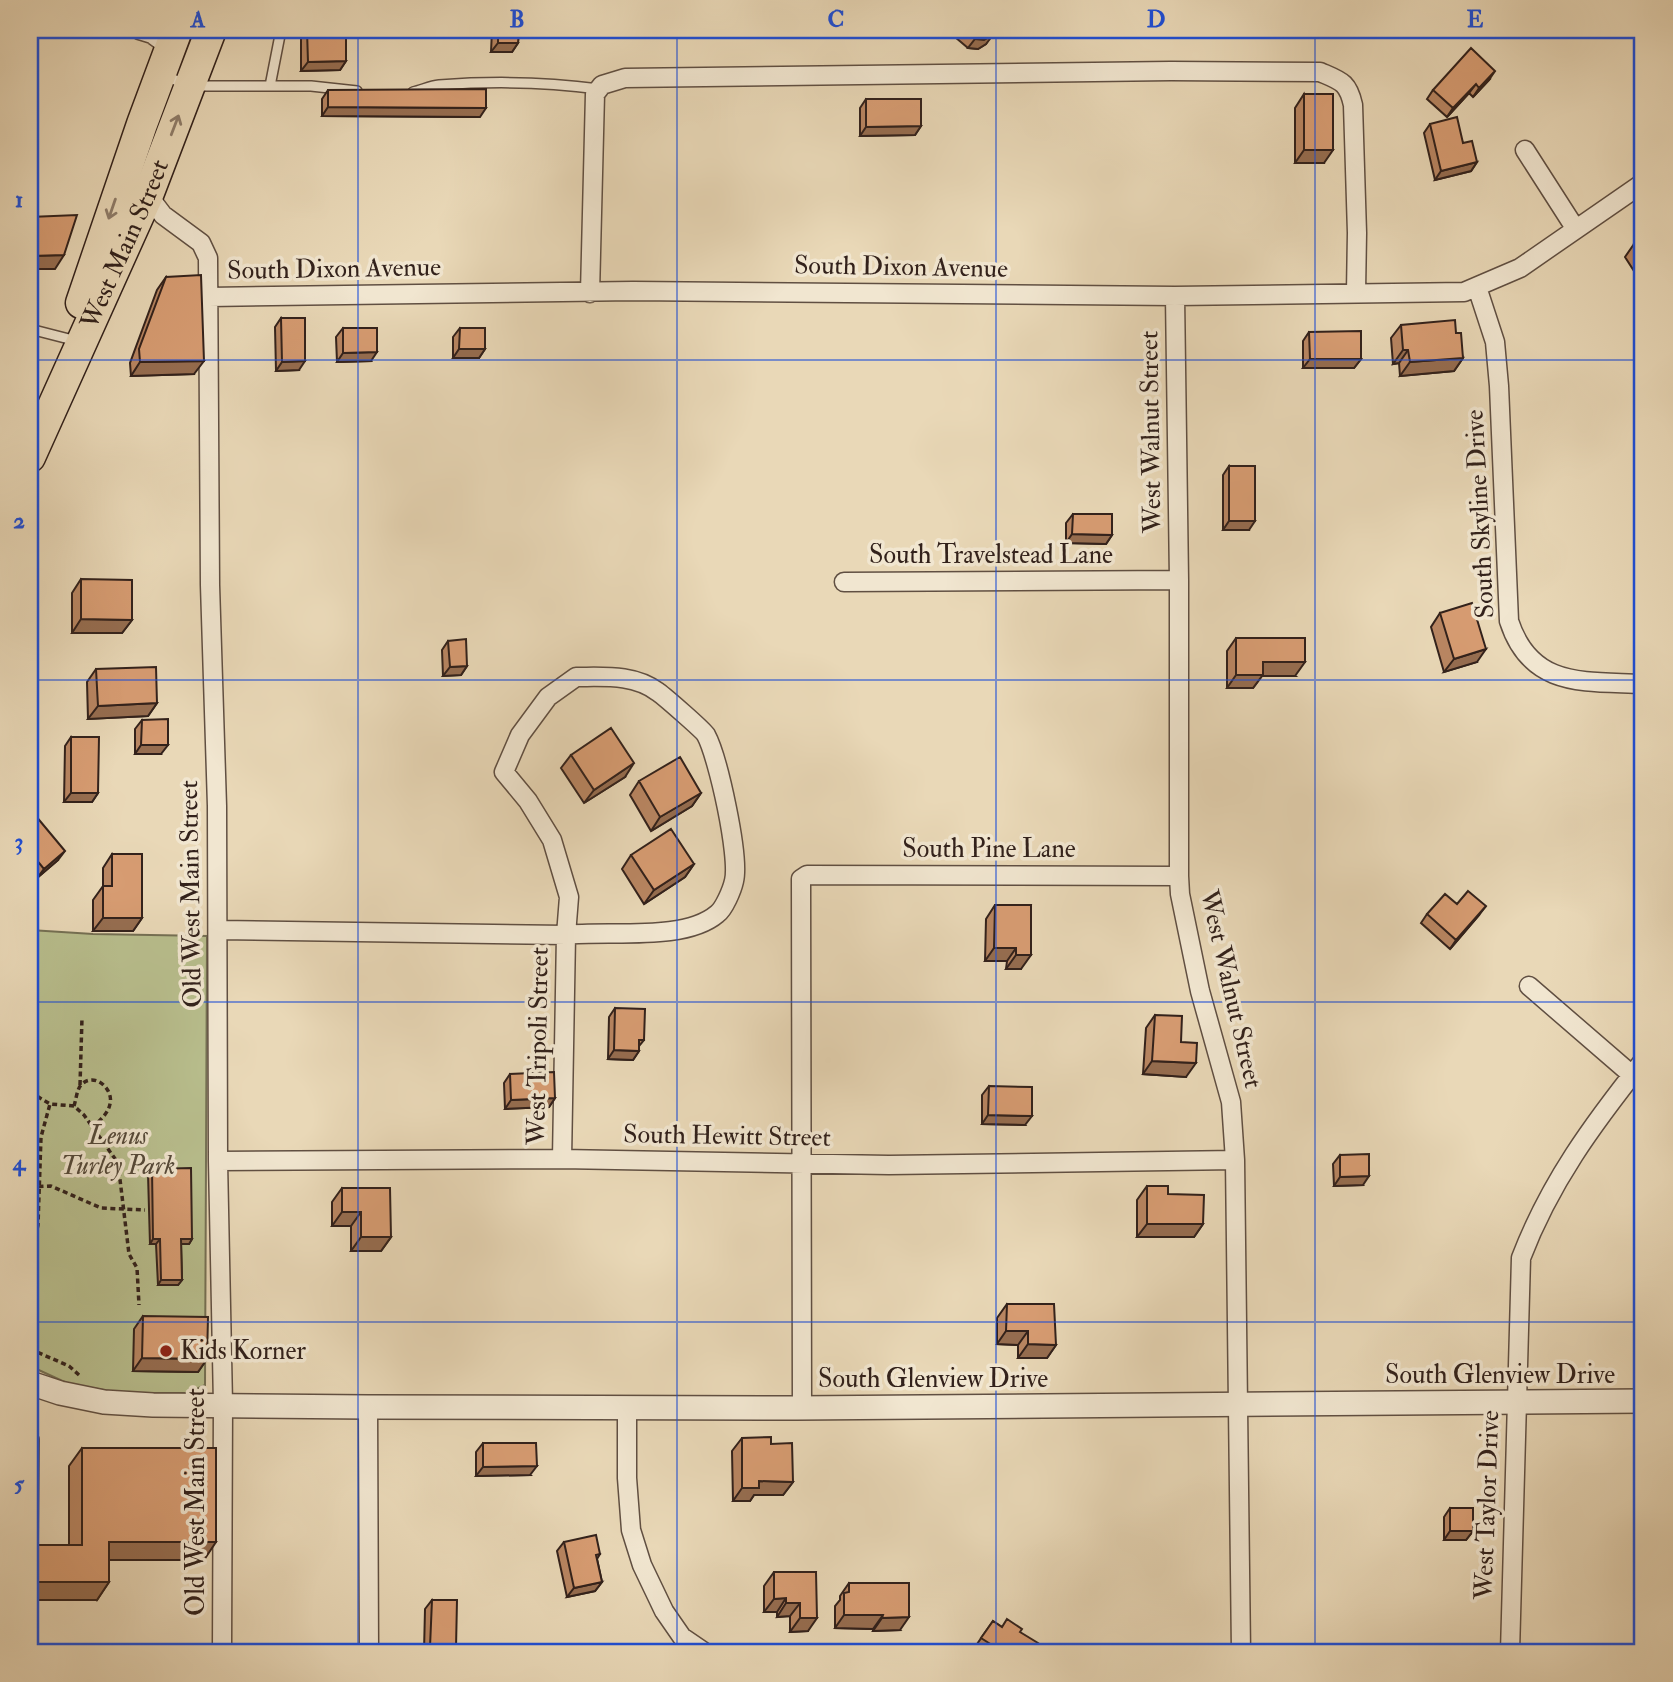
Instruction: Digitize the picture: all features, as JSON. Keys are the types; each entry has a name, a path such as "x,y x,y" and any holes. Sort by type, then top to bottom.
{"highway":[{"name":"West Main Street","path":"30,456 148,195 211,30"},
{"name":"West Main Street","path":"30,456 38,406 69,339 169,50"}],"street":[{"path":"139,30 152,34 169,50"},
{"path":"590,293 595,93 602,85 625,78 1171,71 1320,72 1340,80 1350,89 1353,105 1357,233 1356,292"},
{"path":"1525,150 1575,228"},
{"name":"Old West Main Street","path":"126,169 163,215 201,243 208,258 210,585 219,930 222,1652"},
{"name":"South Dixon Avenue","path":"209,297 685,291 1175,296 1452,293 1464,292 1520,268 1643,183"},
{"name":"South Skyline Drive","path":"1477,287 1495,342 1509,621 1514,636 1522,651 1545,672 1575,680 1643,684"},
{"name":"West Walnut Street","path":"1175,296 1179,876 1180,894 1200,991 1231,1102 1241,1652"},
{"name":"South Travelstead Lane","path":"844,582 1179,580"},
{"path":"219,930 566,935 587,932 645,933 697,927 720,913 735,880 723,787 705,734 657,691 629,678 576,677 548,697 520,735 504,772 528,801 552,840 569,897 566,935"},
{"name":"South Pine Lane","path":"800,1164 801,879 807,875 1179,876"},
{"name":"West Tripoli Street","path":"562,1159 566,935"},
{"path":"1529,986 1632,1075"},
{"name":"West Taylor Drive","path":"1510,1652 1521,1258 1533,1225 1567,1163 1594,1122 1643,1060"},
{"name":"South Hewitt Street","path":"218,1161 562,1159 800,1164 1234,1160"},
{"path":"800,1164 802,1408"},
{"name":"South Glenview Drive","path":"30,1383 60,1393 104,1402 368,1408 802,1408 1643,1401"},
{"path":"368,1408 369,1652"},
{"path":"626,1408 631,1530 642,1565 664,1611 681,1637 704,1652"}],"lane":[{"path":"270,86 281,30"},
{"path":"169,50 190,86 311,86 366,92"},
{"path":"399,93 436,85 527,83 598,89"},
{"path":"30,328 69,339"},
{"path":"30,1434 34,1439 33,1543"}],"path":[{"path":"74,1106 80,1085 82,1018"},
{"path":"80,1085 85,1082 100,1082 107,1087 111,1096 104,1116 93,1127"},
{"path":"30,1093 50,1104 74,1106 93,1127 118,1163 128,1254 137,1268 139,1305"},
{"path":"30,1262 38,1225 41,1137 50,1104"},
{"path":"30,1187 51,1186 101,1208 145,1210"},
{"path":"30,1349 69,1366 90,1380"}],"green space":[{"name":"Lenus Turley Park","path":"30,930 207,936 205,1385 188,1393 121,1393 69,1384 30,1366"}],"building":[{"path":"307,30 346,30 346,61 308,62"},
{"path":"498,30 519,30 518,43 498,43"},
{"path":"964,30 994,30 993,35 984,40 975,39"},
{"path":"1471,48 1495,71 1479,88 1476,84 1453,108 1433,90"},
{"path":"486,89 486,108 328,107 328,90"},
{"path":"1304,94 1333,94 1333,150 1304,150"},
{"path":"866,99 921,99 921,126 866,127"},
{"path":"1457,117 1463,143 1472,141 1477,162 1441,171 1430,124"},
{"path":"77,215 64,255 30,256 30,217"},
{"path":"1643,238 1643,257 1634,244"},
{"path":"201,275 204,361 140,362 139,349 166,277"},
{"path":"281,318 305,318 305,361 282,362"},
{"path":"1455,320 1456,333 1461,333 1463,358 1410,362 1408,350 1403,350 1401,325"},
{"path":"343,328 377,328 377,352 343,353"},
{"path":"460,328 485,328 485,349 459,349"},
{"path":"1361,331 1361,359 1310,359 1309,332"},
{"path":"1229,466 1255,466 1255,521 1229,521"},
{"path":"1073,514 1112,514 1112,535 1072,534"},
{"path":"81,579 132,580 132,620 81,619"},
{"path":"1472,603 1486,649 1454,659 1440,613"},
{"path":"1236,638 1305,638 1305,662 1263,662 1263,675 1236,675"},
{"path":"466,639 467,666 450,667 448,641"},
{"path":"156,667 157,703 98,706 96,669"},
{"path":"168,719 168,745 141,745 142,720"},
{"path":"611,728 634,763 594,790 571,755"},
{"path":"71,737 99,737 98,793 71,793"},
{"path":"680,757 701,793 660,817 639,781"},
{"path":"30,809 65,851 44,869 30,852"},
{"path":"671,829 694,864 654,890 631,855"},
{"path":"112,854 142,854 142,918 103,918 103,886 112,886"},
{"path":"1468,891 1486,906 1456,940 1427,914 1445,894 1457,904"},
{"path":"995,905 1031,905 1031,955 1016,955 1016,948 994,948"},
{"path":"615,1008 645,1009 644,1040 639,1040 639,1051 614,1050"},
{"path":"1155,1015 1182,1016 1181,1042 1197,1043 1196,1063 1152,1061"},
{"path":"554,1072 555,1098 511,1100 510,1074"},
{"path":"989,1086 1032,1087 1032,1116 988,1115"},
{"path":"1369,1154 1369,1176 1340,1177 1340,1155"},
{"path":"191,1168 192,1239 181,1239 182,1280 161,1280 160,1239 153,1239 152,1169"},
{"path":"1147,1186 1168,1186 1168,1194 1204,1195 1203,1224 1147,1224"},
{"path":"342,1188 390,1188 391,1237 361,1237 361,1212 342,1212"},
{"path":"1007,1304 1054,1304 1056,1345 1028,1344 1028,1331 1006,1331"},
{"path":"143,1316 208,1317 207,1359 142,1358"},
{"path":"771,1437 771,1444 792,1443 793,1482 759,1481 759,1488 742,1488 742,1438"},
{"path":"483,1443 536,1443 537,1466 483,1467"},
{"path":"82,1448 216,1448 216,1542 109,1542 109,1582 30,1582 30,1545 82,1545"},
{"path":"1450,1508 1473,1508 1473,1531 1450,1531"},
{"path":"596,1535 600,1554 596,1555 602,1582 574,1588 564,1542"},
{"path":"774,1572 816,1572 817,1618 800,1618 800,1603 786,1603 786,1598 774,1599"},
{"path":"849,1583 909,1583 909,1617 844,1615 844,1593 849,1592"},
{"path":"432,1600 457,1600 456,1648 430,1647"},
{"path":"1007,1619 1022,1629 1020,1632 1038,1643 1032,1652 1003,1652 981,1638 993,1621 1002,1627"}],"place":[{"name":"Kids Korner","path":"166,1351"}]}
